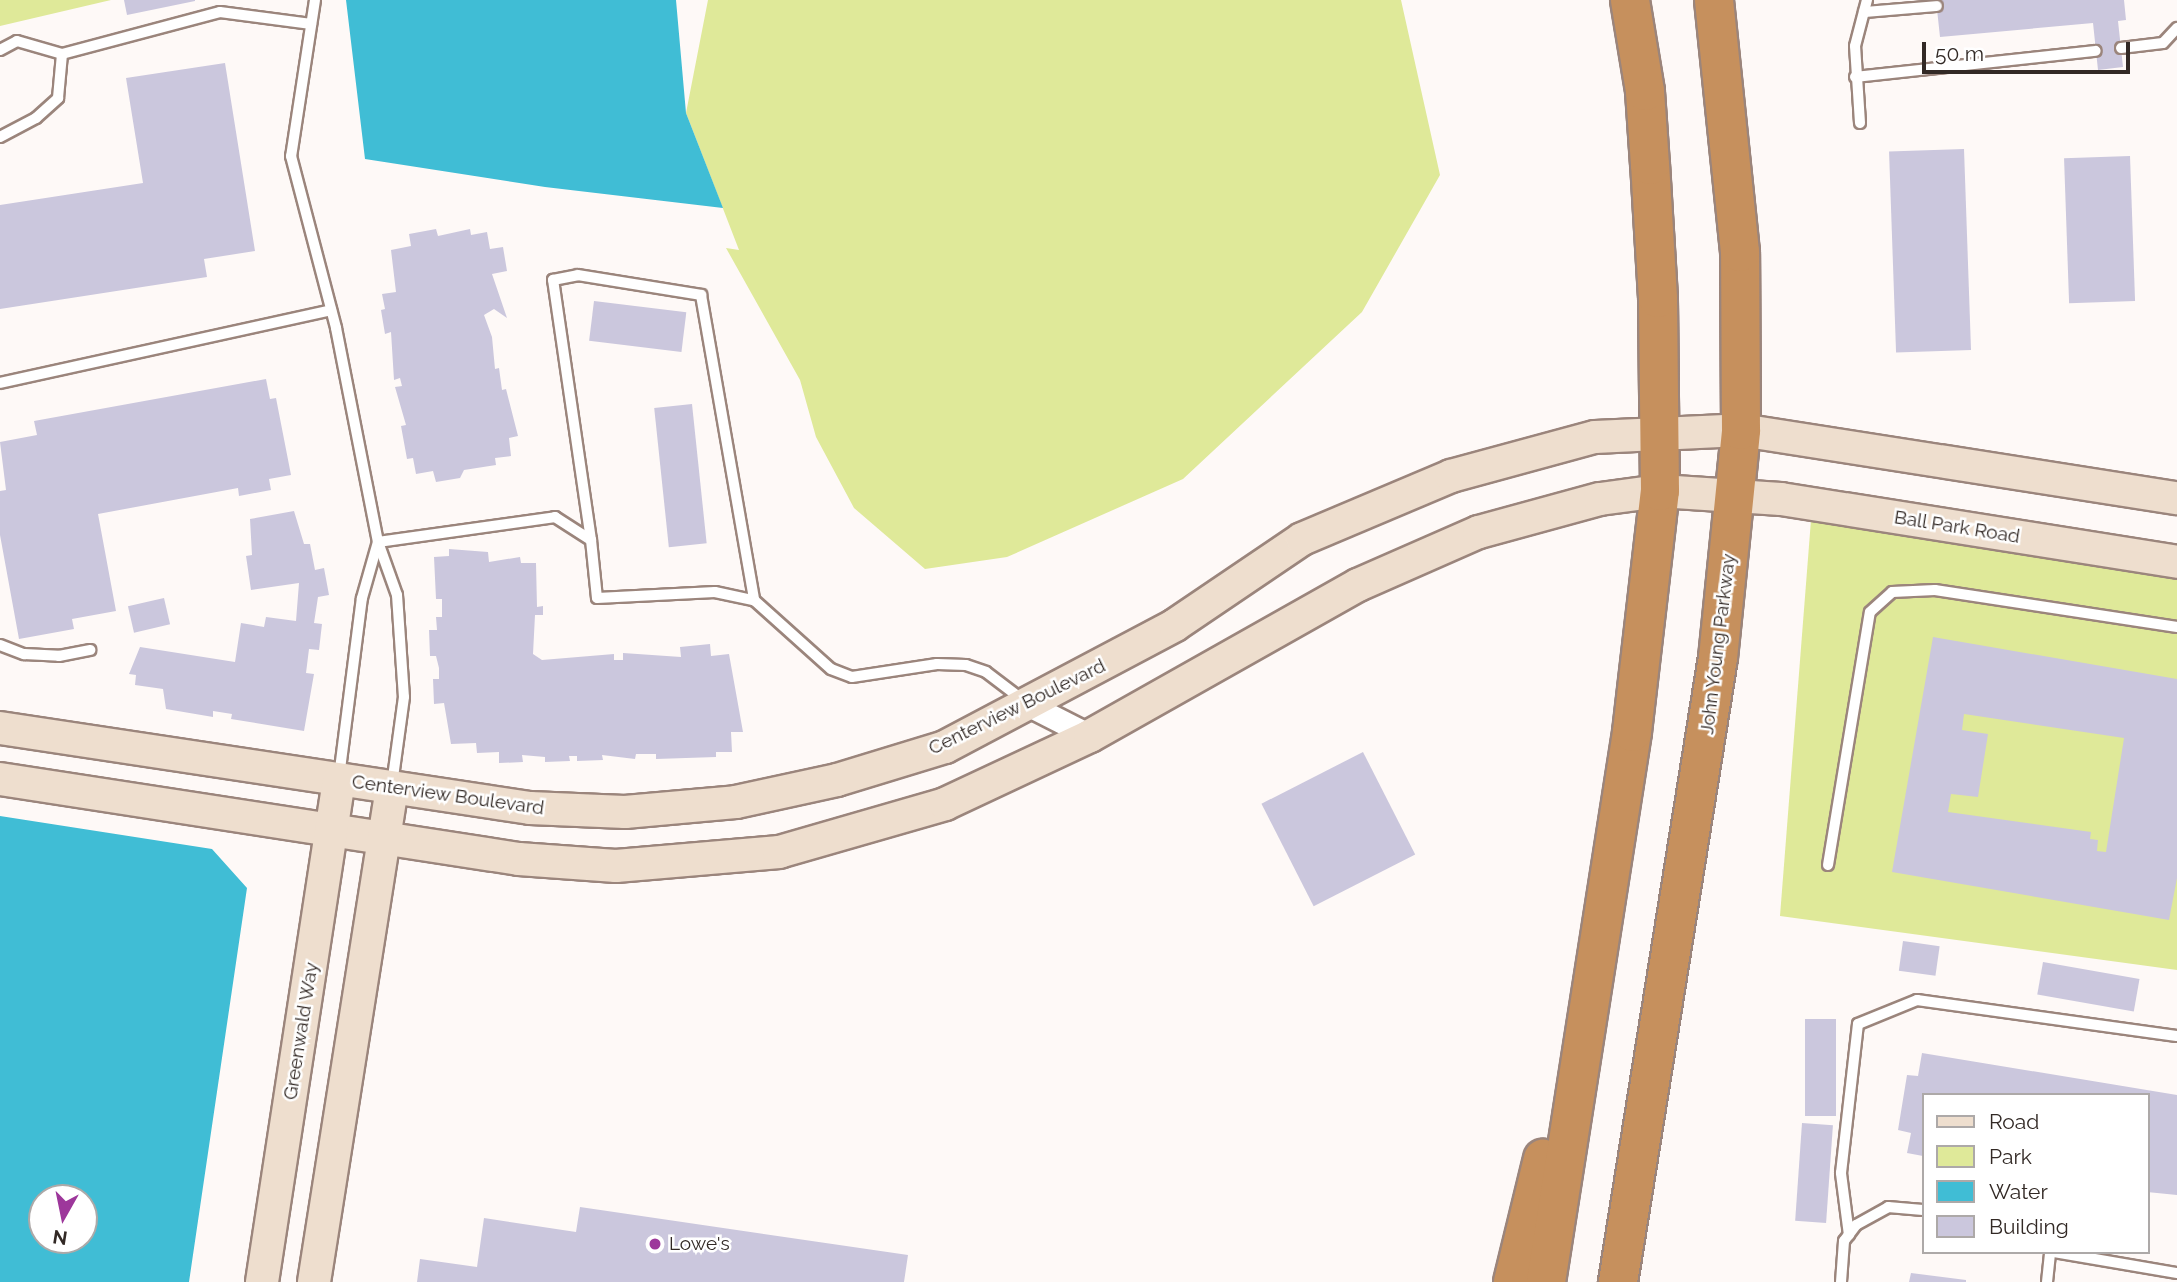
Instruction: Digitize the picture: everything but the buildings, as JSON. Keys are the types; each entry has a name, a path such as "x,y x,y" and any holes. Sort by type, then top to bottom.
{"highway":[{"path":"1546,1282 1646,637 1660,491 1658,298 1645,91 1630,0"},
{"name":"John Young Parkway","path":"1618,1282 1716,670 1741,430 1740,252 1714,0"},
{"path":"1513,1282 1607,898"}],"street":[{"name":"Centerview Boulevard","path":"0,727 530,808 611,812 736,802 837,780 945,747 1029,705 1175,625 1302,540 1451,476 1595,437 1659,430 1741,430"},
{"path":"1741,430 2177,498"},
{"path":"0,779 519,859 616,866 779,852 945,804 1090,736 1358,585 1479,532 1531,514 1660,491 1736,495"},
{"name":"Ball Park Road","path":"1736,495 2177,562"},
{"path":"1029,705 1090,736"},
{"name":"Greenwald Way","path":"262,1282 339,780"},
{"path":"314,1282 392,788"}],"lane":[{"path":"315,0 292,156 331,310 378,542 397,595 404,697 392,788"},
{"path":"1860,123 1855,46 1867,0"},
{"path":"1864,12 1937,6"},
{"path":"0,50 17,41 62,54 220,12 311,24"},
{"path":"2121,48 2163,43 2177,28"},
{"path":"1855,77 2096,51"},
{"path":"0,137 36,118 58,98 62,54"},
{"path":"754,600 701,295 578,275 553,280 597,598 715,592 754,600 831,669 852,677 874,676 936,664 966,665 986,672 1029,705"},
{"path":"0,383 331,310"},
{"path":"378,542 555,517 591,540"},
{"path":"339,780 362,598 378,542"},
{"path":"1828,865 1870,612 1892,592 1936,590 2177,627"},
{"path":"0,645 24,653 59,656 90,650"},
{"path":"1849,1235 1840,1173 1858,1024 1917,1000 2177,1036"},
{"path":"1840,1282 1844,1241 1856,1225 1888,1207 1922,1210"},
{"path":"2047,1282 2052,1254"},
{"path":"2064,1254 2177,1273"}],"green space":[{"path":"0,0 111,0 0,26"},
{"path":"708,0 1401,0 1440,175 1362,312 1183,479 1007,557 925,569 854,508 816,437 800,380 726,248 739,250 686,113"},
{"path":"1811,520 2177,578 2177,970 1780,916"}],"water":[{"path":"346,0 676,0 686,113 723,208 545,187 365,159"},
{"path":"0,816 212,849 247,888 189,1282 0,1282"}],"place":[{"name":"Lowe's","path":"655,1244"}]}
